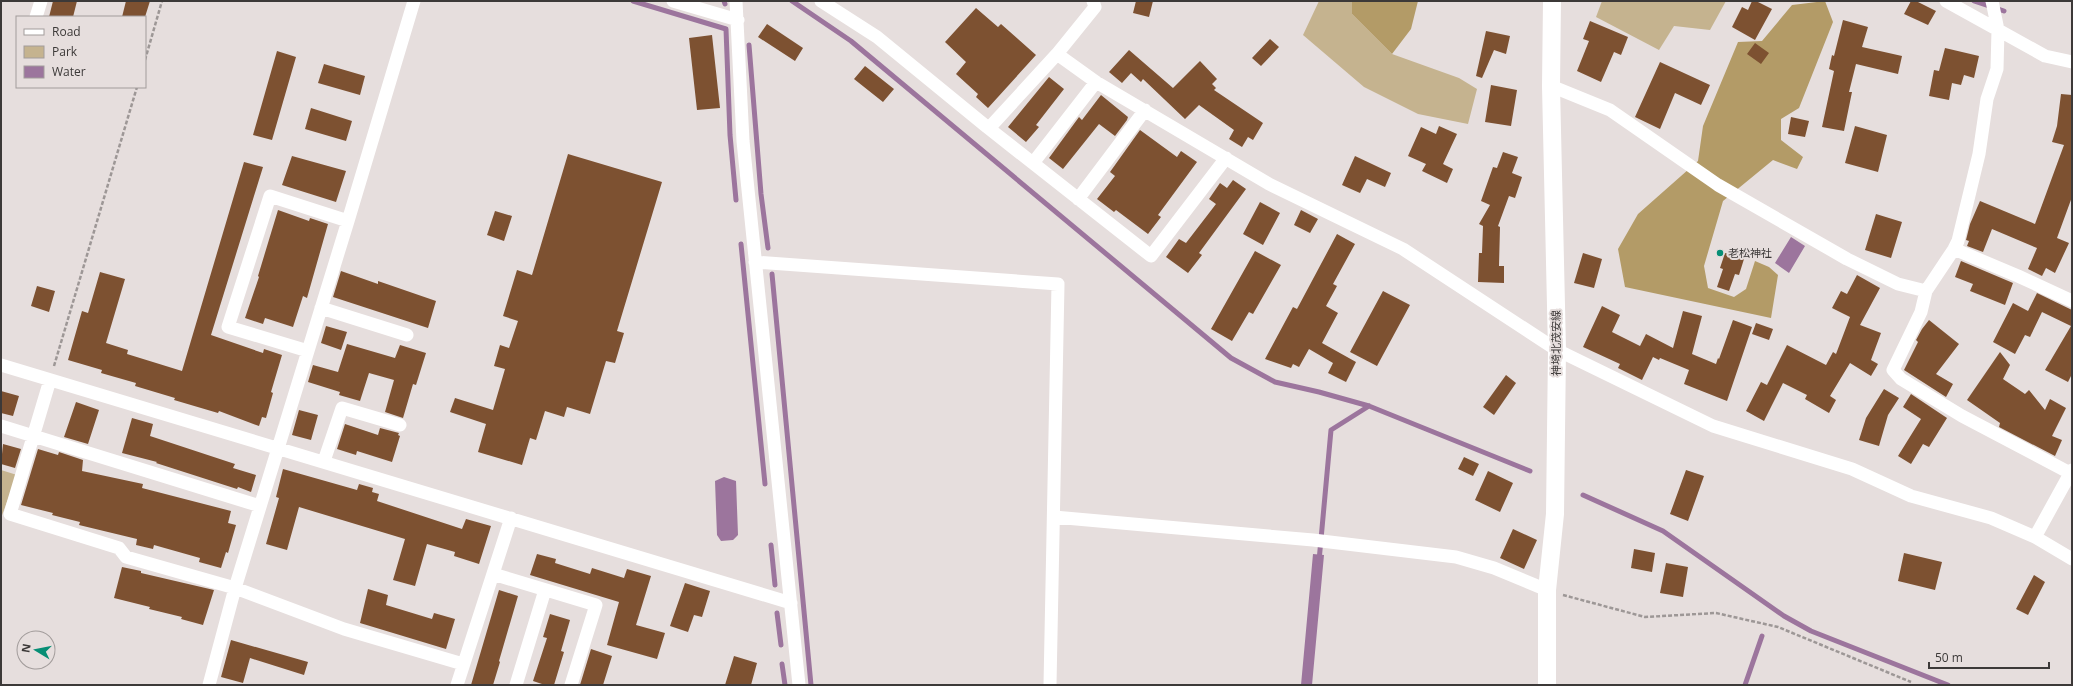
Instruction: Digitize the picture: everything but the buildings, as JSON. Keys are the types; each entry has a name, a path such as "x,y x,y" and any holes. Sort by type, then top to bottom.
{"main road":[{"name":"神埼北茂安線","path":"1547,685 1547,590 1555,514 1557,350 1551,86 1552,1"}],"street":[{"path":"36,16 41,1"},
{"path":"208,685 235,588 414,1"},
{"path":"673,1 738,20"},
{"path":"736,1 743,141 799,685"},
{"path":"821,1 877,37 987,127 1151,256 1226,158"},
{"path":"987,127 991,126 1057,54 1095,7 1093,1"},
{"path":"1946,1 2045,56 2072,62"},
{"path":"1992,1 1998,30 1997,69 1987,99 1979,154 1954,249 1926,291 1921,312 1893,370 1901,380 1962,416 2072,472 2035,537"},
{"path":"1057,54 1096,82 1269,184 1403,249 1557,350 1713,426 1852,469 1911,496 1991,518 2035,537 2072,559"},
{"path":"1033,163 1096,82"},
{"path":"1551,86 1610,110 1718,185 1847,259 1898,284 1926,291"},
{"path":"1078,199 1145,110"},
{"path":"308,351 228,327 270,196 348,221"},
{"path":"1954,249 2005,270 2072,302"},
{"path":"755,262 1058,284 1050,685"},
{"path":"321,308 407,335"},
{"path":"1,365 278,447 791,603"},
{"path":"50,380 10,514 119,548 126,557 235,588 344,628 463,664"},
{"path":"324,461 342,408 400,425"},
{"path":"1,426 260,506"},
{"path":"1054,517 1313,540 1456,557 1494,568 1547,590"},
{"path":"457,685 511,518"},
{"path":"493,574 596,605 571,685"},
{"path":"516,685 545,590"}],"path":[{"path":"146,57 162,1"},
{"path":"50,380 137,88"},
{"path":"1547,590 1644,617 1716,613 1778,627 1911,682"}],"green space":[{"path":"1319,1 1352,1 1352,14 1392,54 1459,78 1477,89 1468,124 1418,114 1364,87 1303,35"},
{"path":"1602,1 1726,1 1710,30 1674,26 1659,50 1596,17"},
{"path":"1,470 17,475 1,518"}],"shaded area":[{"path":"1352,1 1418,1 1411,29 1392,54 1352,14"},
{"path":"1825,1 1833,22 1799,108 1781,119 1781,140 1803,157 1797,169 1773,160 1723,201 1704,266 1708,288 1734,297 1746,289 1755,261 1769,267 1778,275 1771,318 1625,287 1618,249 1638,214 1698,161 1703,126 1738,42 1762,41 1792,5"}],"water":[{"path":"1791,237 1805,246 1789,273 1775,263"},
{"path":"724,477 736,481 738,535 733,540 721,541 717,535 715,481"},
{"path":"1313,554 1324,555 1312,685 1301,685"}],"waterway":[{"path":"633,1 726,29 730,135 736,200"},
{"path":"792,1 851,41 1231,358 1275,382 1369,406 1530,471"},
{"path":"1974,1 2004,11"},
{"path":"749,45 761,194 768,248"},
{"path":"741,244 765,484"},
{"path":"772,274 811,685"},
{"path":"1319,561 1331,430 1369,406"},
{"path":"1583,495 1663,531 1784,616 1811,631 1948,685"},
{"path":"771,545 775,585"},
{"path":"777,613 781,645"},
{"path":"1745,685 1762,636"},
{"path":"782,664 785,685"}],"place":[{"name":"老松神社","path":"1720,253"}]}
